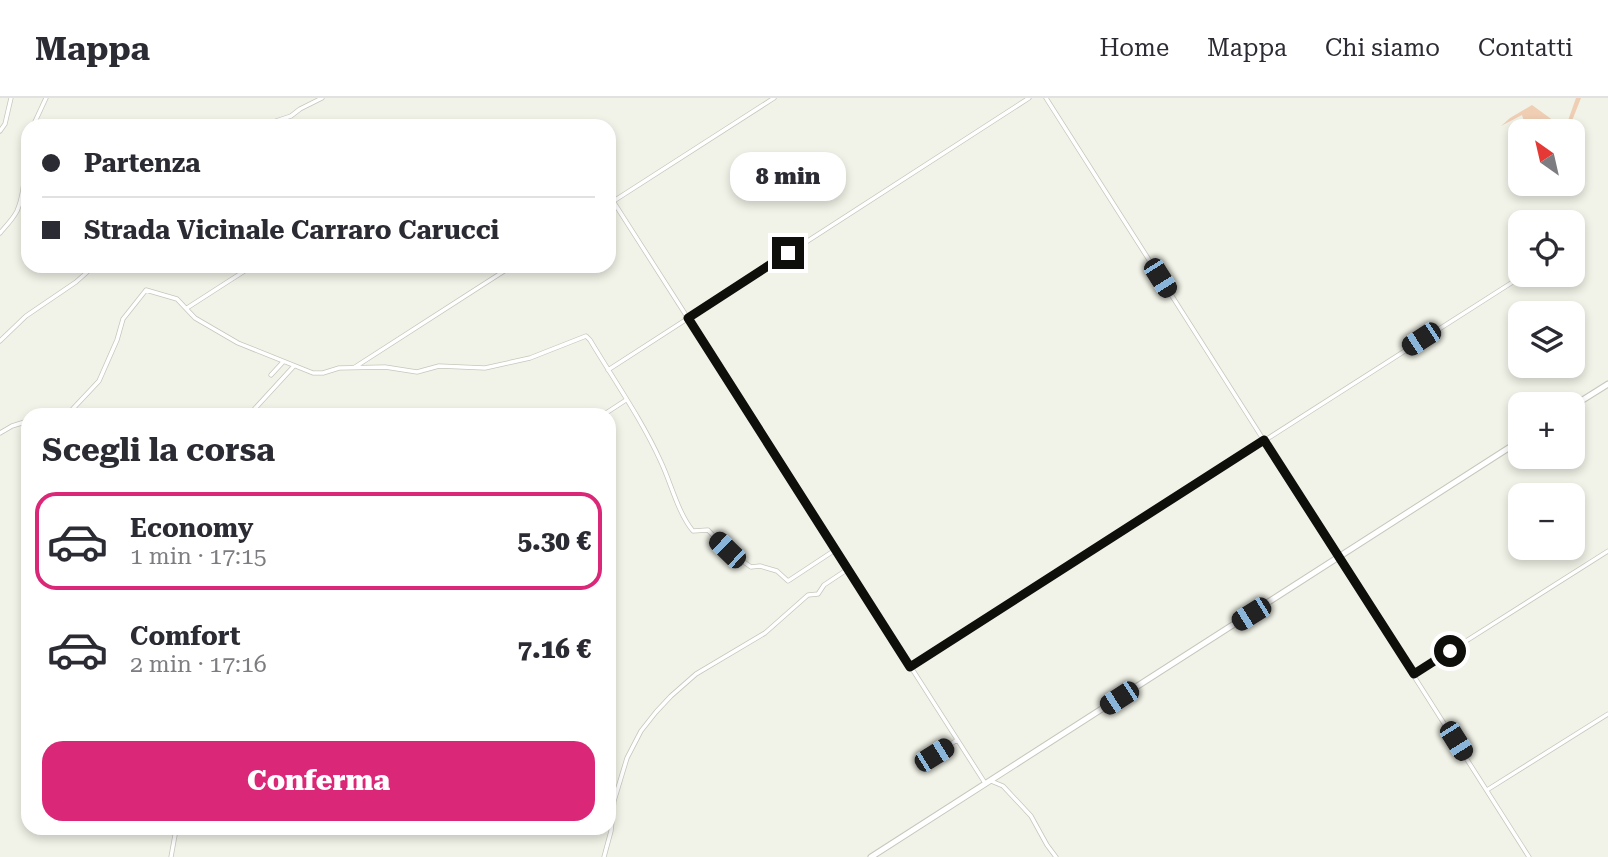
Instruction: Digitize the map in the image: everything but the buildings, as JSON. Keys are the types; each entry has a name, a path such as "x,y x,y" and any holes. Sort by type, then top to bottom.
{"main road":[{"path":"1585,398 1608,384"},
{"path":"871,857 1508,448"}],"street":[{"path":"0,131 5,124 10,98"},
{"path":"37,119 46,98"},
{"path":"282,119 323,98"},
{"path":"616,200 774,98"},
{"path":"608,370 1029,98"},
{"path":"1046,98 1530,857"},
{"path":"0,233 16,213 21,199"},
{"path":"616,210 688,318 957,740 988,782 1003,786 1031,816 1056,857"},
{"path":"0,341 26,316 86,273"},
{"path":"187,309 241,273"},
{"path":"353,369 501,273"},
{"path":"910,667 1508,285"},
{"path":"74,408 99,381 123,319 144,290 174,297 198,320 238,343 318,373 339,368 385,367 417,372 439,366 485,368 530,358 586,336 660,460 685,519 693,531 708,530 727,550 751,566 777,570 788,581 835,550"},
{"path":"271,375 283,362"},
{"path":"255,408 294,366"},
{"path":"614,408 626,400"},
{"path":"0,433 21,423"},
{"path":"1414,674 1608,551"},
{"path":"616,794 626,758 641,731 671,696 696,674 768,631 808,595 818,594 827,582 848,569"},
{"path":"1487,790 1608,714"},
{"path":"931,753 934,755 957,740"},
{"path":"171,857 175,835"},
{"path":"604,857 610,835"}],"shaded area":[{"path":"1576,98 1581,98 1573,119 1569,119"},
{"path":"1532,105 1551,119 1523,119 1522,115 1509,119 1510,118"}],"route":[{"path":"788,253 688,318 910,667 1264,440 1414,674 1450,651"}]}
